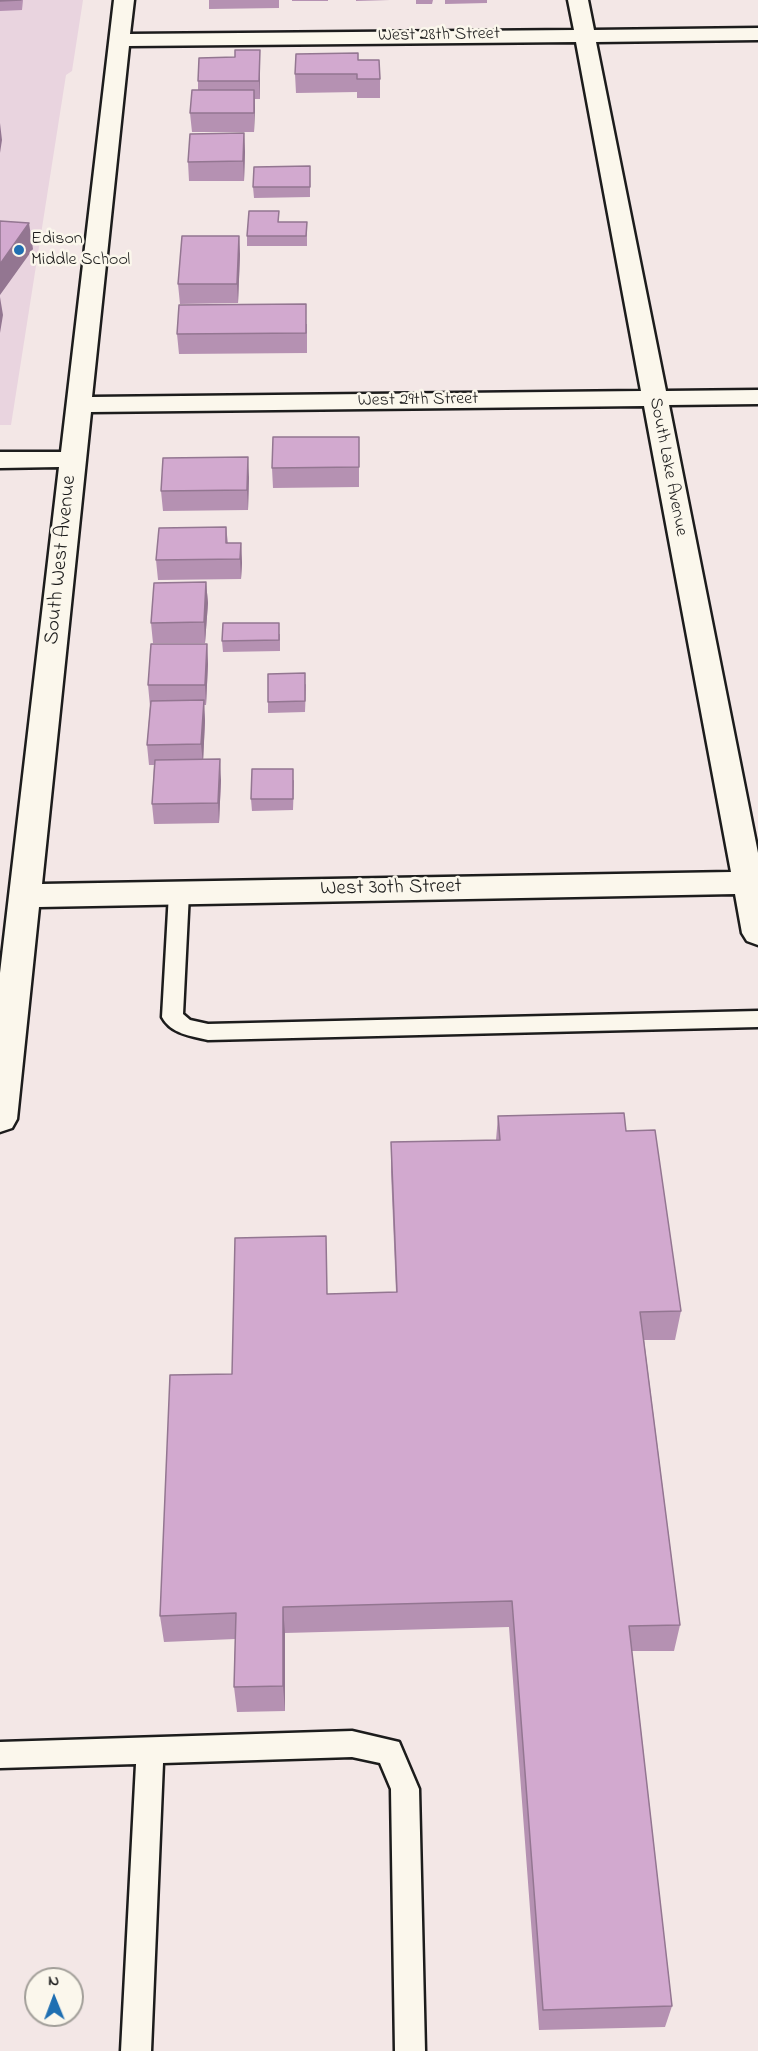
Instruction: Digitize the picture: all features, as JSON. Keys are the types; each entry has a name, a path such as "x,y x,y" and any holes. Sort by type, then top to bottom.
{"street":[{"name":"South West Avenue","path":"0,1119 124,0"},
{"name":"South Lake Avenue","path":"578,0 653,398 753,883 758,933"},
{"name":"West 28th Street","path":"119,40 758,34"},
{"name":"West 29th Street","path":"78,405 758,397"},
{"path":"0,460 73,459"},
{"name":"West 30th Street","path":"24,896 753,883"}],"lane":[{"path":"179,893 172,1017 184,1026 208,1032 758,1019"},
{"path":"0,1755 352,1744 389,1751 405,1789 410,2051"},
{"path":"136,2051 150,1752"}],"shaded area":[{"name":"Edison Middle School","path":"0,0 83,0 72,71 66,75 11,425 0,425"}],"building":[{"path":"235,50 260,50 259,81 198,81 199,58 235,57"},
{"path":"358,53 358,60 379,60 380,79 357,79 357,74 295,74 296,54"},
{"path":"192,90 254,90 254,113 190,113"},
{"path":"244,133 243,161 188,162 190,134"},
{"path":"310,166 310,187 253,187 254,167"},
{"path":"249,211 279,211 278,222 307,222 306,236 247,236"},
{"path":"0,221 29,223 0,264"},
{"path":"182,236 239,236 237,284 178,284"},
{"path":"306,304 306,333 177,334 179,305"},
{"path":"273,437 359,437 359,467 272,468"},
{"path":"248,457 247,490 161,491 163,458"},
{"path":"226,527 226,543 241,543 240,559 156,560 159,528"},
{"path":"206,582 204,622 151,623 154,583"},
{"path":"223,623 279,623 279,640 222,641"},
{"path":"151,644 207,644 205,685 148,685"},
{"path":"305,673 305,701 268,702 268,674"},
{"path":"204,700 201,744 147,745 151,701"},
{"path":"220,759 218,803 152,804 155,760"},
{"path":"252,769 293,769 293,799 251,799"},
{"path":"624,1113 626,1131 655,1130 681,1311 640,1312 680,1625 629,1626 672,2006 543,2010 512,1601 283,1607 283,1686 234,1687 236,1613 160,1616 170,1375 232,1374 235,1238 326,1236 327,1294 397,1292 391,1142 500,1140 498,1116"}],"place":[{"name":"Edison Middle School","path":"19,250"}]}
